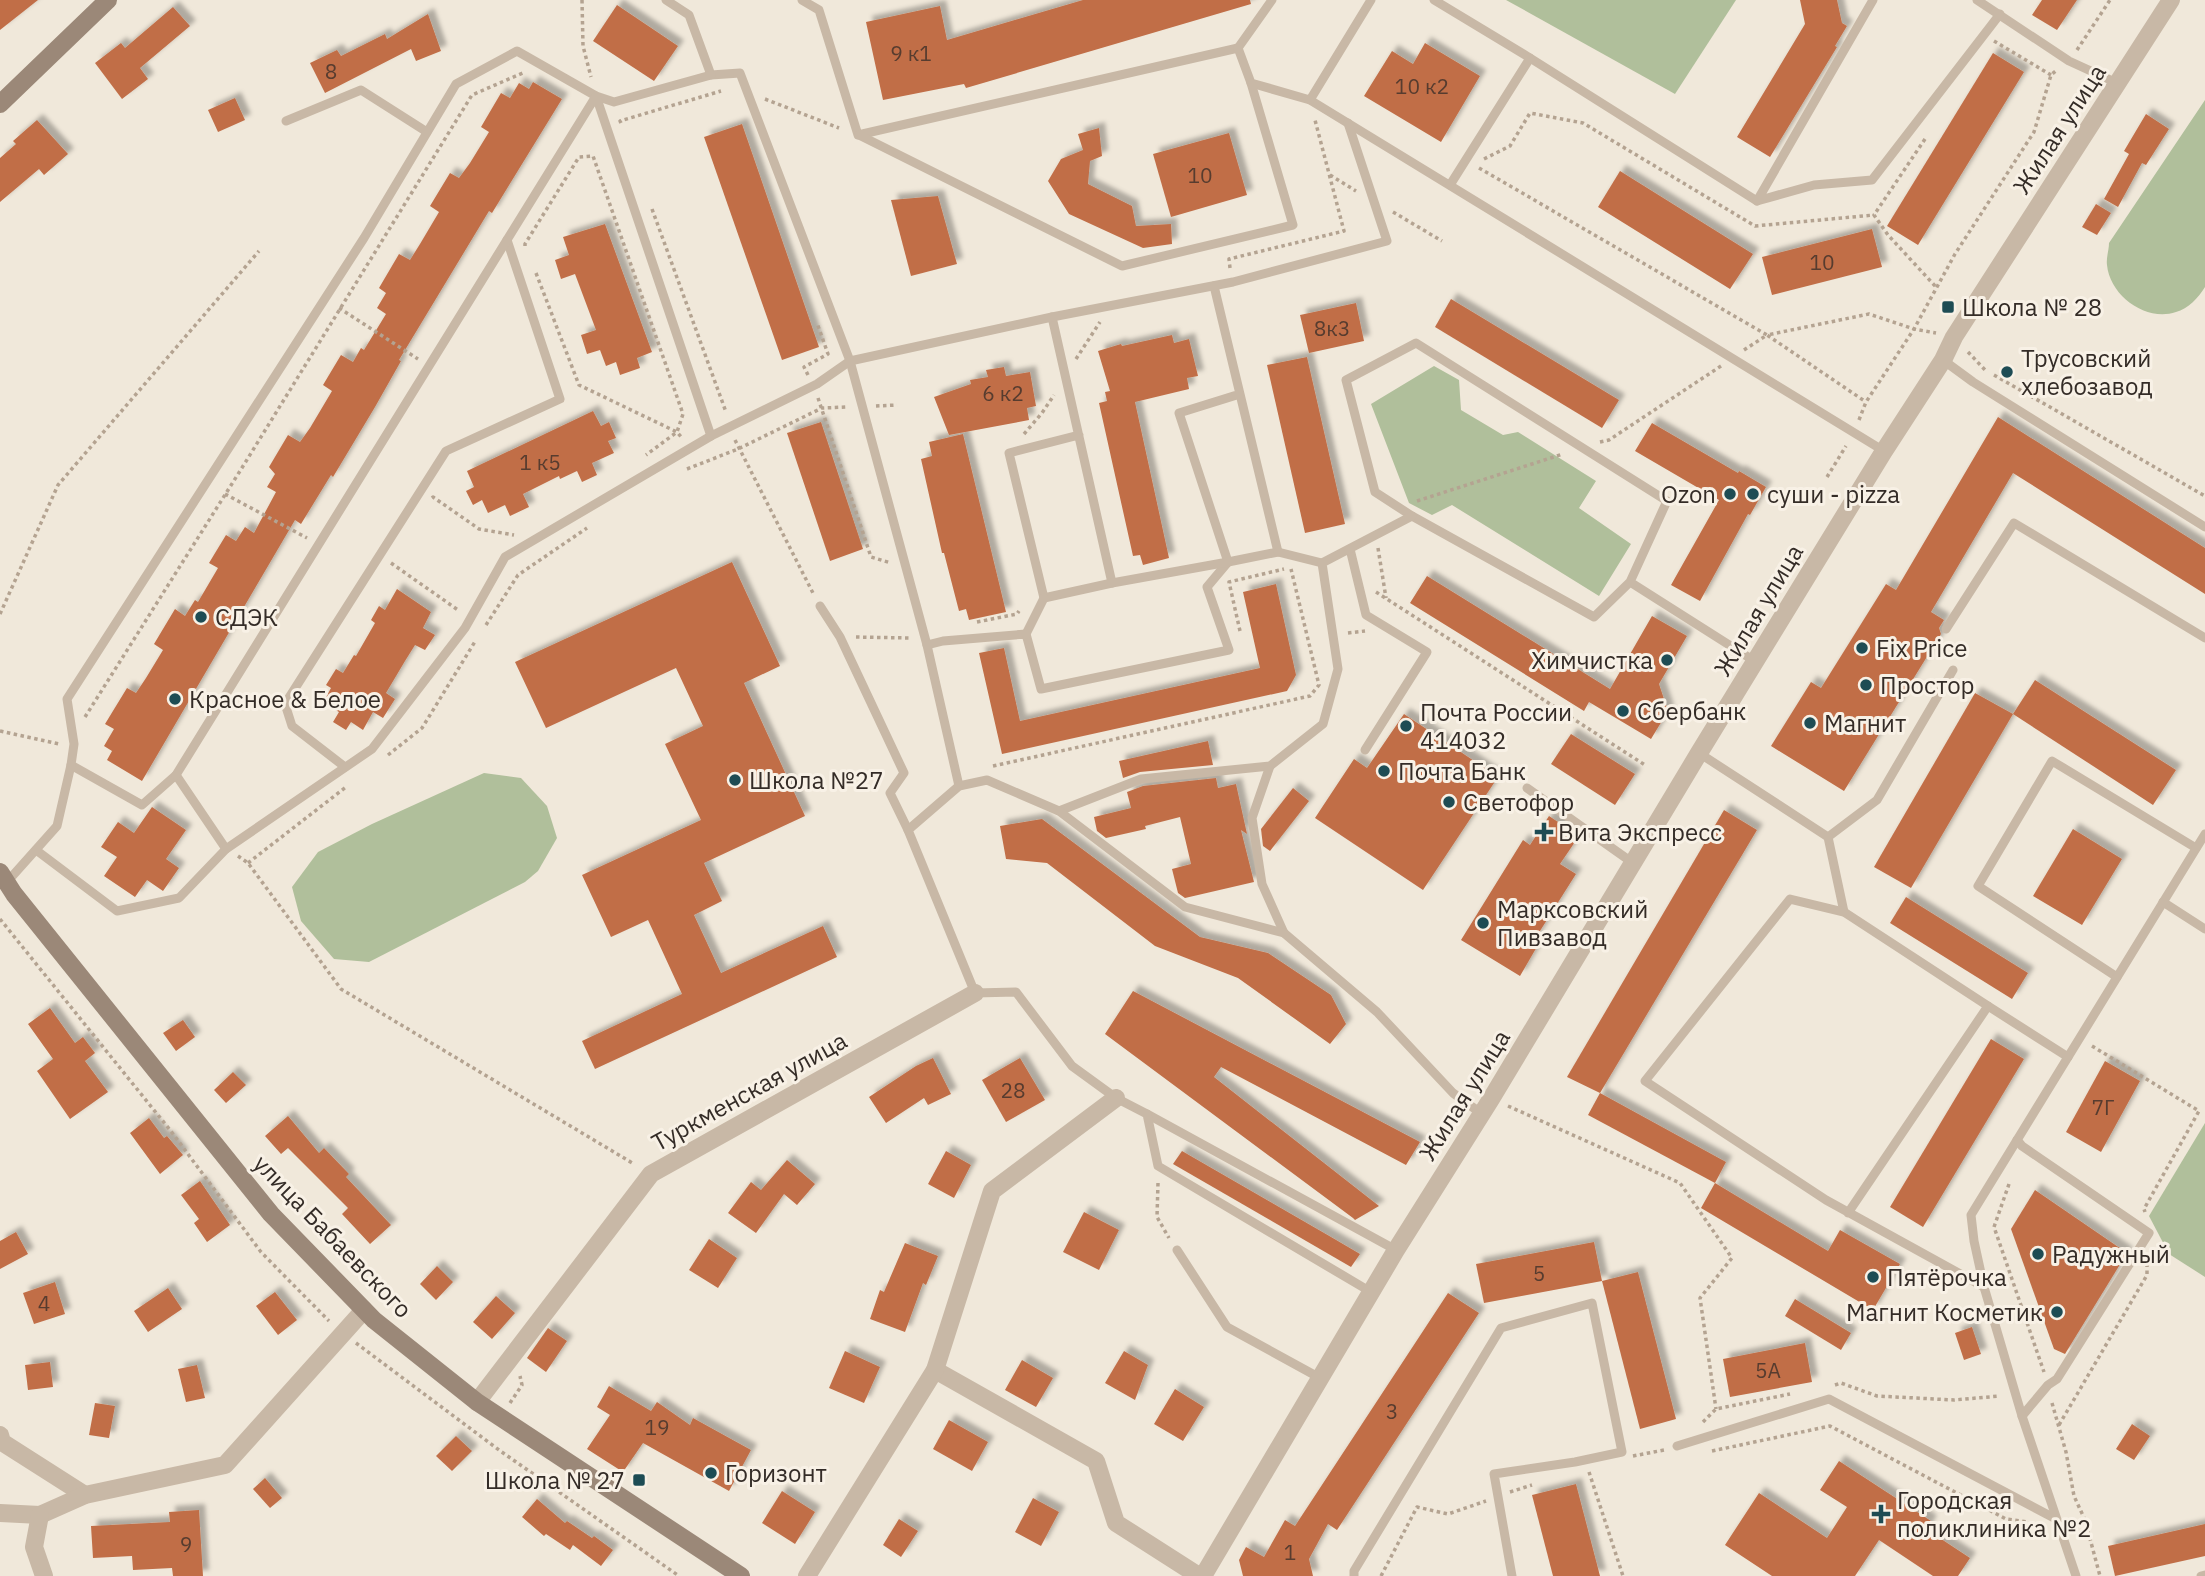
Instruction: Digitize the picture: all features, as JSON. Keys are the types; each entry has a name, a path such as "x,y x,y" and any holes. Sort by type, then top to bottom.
{"main road":[{"path":"0,104 108,0"},
{"name":"улица Бабаевского","path":"4,877 271,1213 374,1320 477,1402 741,1576"}],"street":[{"name":"Жилая улица","path":"1201,1576 1396,1250 1487,1107 1699,753 1884,451 1943,360 1954,337 2171,0"},
{"name":"Туркменская улица","path":"477,1402 651,1174 975,993"},
{"path":"807,1576 934,1370 992,1191 1116,1098"},
{"path":"0,1513 40,1515 85,1495 225,1465 364,1310"},
{"path":"934,1370 1096,1461 1116,1523 1201,1576"},
{"path":"0,1435 2,1442 85,1495"},
{"path":"40,1515 34,1547 44,1576"}],"lane":[{"path":"666,0 689,15 711,75"},
{"path":"802,0 819,10 858,135 1122,266 1293,225 1238,48"},
{"path":"819,10 825,0"},
{"path":"858,135 1238,48 1272,0"},
{"path":"1310,100 1371,0"},
{"path":"1434,0 1757,201 1814,185 1872,180 2000,14"},
{"path":"1757,201 1873,0"},
{"path":"1977,0 2069,61 2117,83"},
{"path":"4,877 57,826 74,744 67,699 205,481 364,239 456,84 517,51 596,96 614,102 711,75 740,73 850,361 927,645 959,786"},
{"path":"1450,185 1530,58"},
{"path":"1251,83 1310,100 1884,451"},
{"path":"286,121 360,90 427,132"},
{"path":"71,765 142,805 176,775 596,96"},
{"path":"596,96 711,436"},
{"path":"36,849 117,911 179,898 226,849 372,749 456,639 505,557 711,436 817,384 850,361 1052,317 1233,282 1387,241 1348,123"},
{"path":"345,767 292,726 285,704 446,451 561,399 507,240"},
{"path":"1214,286 1278,552"},
{"path":"1052,317 1112,583"},
{"path":"1416,343 1667,501 1630,582 1594,617 1401,509 1375,492 1346,380 1416,343"},
{"path":"1943,360 1973,382 2205,527"},
{"path":"1228,562 1180,413 1240,394"},
{"path":"1079,435 1009,453 1043,594 1026,634 1041,689 1229,650 1207,587 1228,562"},
{"path":"1043,594 1278,552 1322,563 1412,516"},
{"path":"1947,629 2014,523 2205,638"},
{"path":"1349,549 1366,615 1427,652 1365,750"},
{"path":"1322,563 1338,670 1323,724 1270,766 1252,817 1262,884 1284,933 1377,1012 1452,1093 1487,1107"},
{"path":"1630,582 1756,662"},
{"path":"820,606 840,637 904,774 890,793 975,993 1016,992 1072,1066 1116,1098 1396,1250"},
{"path":"927,645 943,641 1026,634"},
{"path":"1828,837 1877,800 1953,670"},
{"path":"1699,753 1828,837 1844,912"},
{"path":"2117,977 1978,886 2052,761 2196,848"},
{"path":"1059,811 1141,779 1270,766"},
{"path":"176,775 226,849"},
{"path":"908,830 959,786 987,780 1059,811 1185,907 1284,933"},
{"path":"1527,788 1633,863"},
{"path":"2076,1576 2022,1416 1984,1287 1971,1215 2205,834"},
{"path":"1984,1287 1826,1200 1645,1080 1790,899 1844,912 2068,1056"},
{"path":"2163,902 2205,929"},
{"path":"1848,1213 1988,1006"},
{"path":"1147,1114 1158,1166 1371,1292"},
{"path":"2017,1140 2149,1233 2057,1379 2048,1385 2022,1416"},
{"path":"1177,1250 1227,1326 1320,1378"},
{"path":"1354,1576 1354,1571 1501,1328 1592,1303 1622,1452 1494,1475 1512,1576"},
{"path":"1677,1446 1829,1399 2058,1523"}],"path":[{"path":"582,0 583,46 596,96"},
{"path":"1827,477 1854,432 1866,402 1914,329 1936,287 2034,132 2051,75 2069,61 2109,0"},
{"path":"1991,39 2051,75"},
{"path":"85,717 472,95 531,70"},
{"path":"747,92 858,135"},
{"path":"1233,282 1229,259 1344,231 1310,100"},
{"path":"1866,402 1767,335 1474,165 1510,146 1530,113 1583,123 1755,226 1874,215"},
{"path":"1874,215 1926,138"},
{"path":"530,257 525,244 579,157 593,156 683,414 677,432 645,456"},
{"path":"1874,215 1888,235 1936,287"},
{"path":"0,614 58,485 259,251"},
{"path":"534,270 579,385 677,432"},
{"path":"325,299 429,366"},
{"path":"1767,335 1869,314 1914,329"},
{"path":"1987,372 2205,496"},
{"path":"1401,509 1418,500 1609,440 1685,390"},
{"path":"681,471 738,449 822,408"},
{"path":"205,481 318,545"},
{"path":"426,508 433,497 479,529 517,536"},
{"path":"486,625 518,575 594,523"},
{"path":"1376,534 1386,598"},
{"path":"391,563 459,612"},
{"path":"984,768 1310,696 1319,685 1290,568 1229,582 1241,633"},
{"path":"1358,583 1386,598 1645,765"},
{"path":"966,624 1017,614 1030,593 1043,594"},
{"path":"379,762 422,728 479,636"},
{"path":"840,637 909,638"},
{"path":"0,731 58,744 74,744"},
{"path":"248,863 346,787"},
{"path":"226,849 248,863 341,989 651,1174"},
{"path":"2059,1425 2147,1275 2149,1233 2144,1209 2199,1111 2086,1043"},
{"path":"1487,1107 1680,1183 1732,1258 1700,1298 1716,1409"},
{"path":"1158,1166 1157,1217 1177,1250"},
{"path":"2010,1181 1994,1227 2038,1350 2059,1425 2074,1496 2100,1576"},
{"path":"501,1418 522,1385 516,1352"},
{"path":"1677,1446 1717,1451 1830,1426 2006,1519 2058,1523"}],"green space":[{"path":"1506,0 1736,0 1675,94"},
{"path":"2205,100 2205,287 2185,308 2165,314 2153,313 2131,304 2115,287 2107,265 2109,243"},
{"path":"1434,366 1459,380 1461,410 1503,435 1518,432 1596,481 1579,508 1631,544 1599,596 1452,505 1432,515 1409,503 1371,404"},
{"path":"484,773 521,778 547,806 557,838 538,871 525,882 369,962 334,959 301,921 292,887 318,852"},
{"path":"2205,1123 2205,1277 2169,1254 2149,1216"}],"building":[{"path":"0,0 38,0 0,30"},
{"path":"1083,0 1250,0 1251,4 966,88 964,84 883,100 866,22 940,6 947,40"},
{"path":"1800,0 1837,0 1842,23 1847,26 1770,157 1737,137 1805,24"},
{"path":"2042,0 2077,0 2057,30 2032,15"},
{"path":"617,5 678,46 654,81 593,41"},
{"path":"173,7 190,26 140,68 148,79 122,99 95,63 121,43 125,48"},
{"path":"428,14 441,51 416,61 411,49 325,93 310,63 337,50 341,56 385,34 387,39"},
{"path":"1425,43 1480,76 1441,142 1364,96 1392,51 1413,64"},
{"path":"1993,53 2024,72 1918,245 1887,226"},
{"path":"533,82 562,99 492,213 489,211 399,360 401,361 333,477 331,475 301,524 295,520 142,781 107,760 112,751 104,746 114,729 105,724 127,688 136,693 146,678 163,650 154,644 175,609 185,616 195,600 198,602 218,568 209,563 226,535 236,541 245,527 254,533 276,492 267,487 275,474 269,467 288,435 300,442 310,428 332,391 323,385 341,355 353,362 361,348 364,350 386,314 377,308 386,293 379,288 399,254 410,260 439,212 430,206 450,173 459,178 470,163 489,132 481,127 501,93 510,98 519,83 529,89"},
{"path":"235,98 245,120 218,132 208,110"},
{"path":"2146,114 2169,129 2146,165 2142,163 2118,207 2104,199 2129,154 2124,151"},
{"path":"37,120 68,154 44,175 39,169 0,202 0,158 16,144 13,141"},
{"path":"742,124 819,347 782,360 704,137"},
{"path":"1099,128 1102,156 1090,161 1088,184 1132,206 1136,226 1171,224 1172,244 1143,248 1069,214 1048,181 1061,159 1083,150 1078,134"},
{"path":"1229,133 1247,195 1171,217 1153,154"},
{"path":"1620,171 1753,254 1730,289 1598,207"},
{"path":"938,196 957,264 911,276 891,200"},
{"path":"2096,204 2111,213 2097,235 2082,227"},
{"path":"605,224 652,352 637,358 640,368 620,375 616,362 606,366 600,350 587,354 581,335 596,330 575,274 561,279 555,260 569,255 563,237"},
{"path":"1872,229 1882,267 1772,295 1762,257"},
{"path":"1451,299 1619,400 1602,428 1435,327"},
{"path":"1356,303 1364,341 1309,353 1300,315"},
{"path":"1172,335 1174,343 1189,339 1198,376 1187,378 1189,389 1135,402 1169,558 1143,565 1140,555 1133,556 1099,403 1107,401 1105,392 1110,391 1098,351"},
{"path":"1307,357 1345,524 1305,533 1267,365"},
{"path":"1004,367 1006,376 1030,372 1036,406 1027,408 1029,420 949,435 934,397 971,384 970,380 988,377 986,370"},
{"path":"593,411 601,426 609,422 616,438 608,441 614,453 592,463 597,475 582,482 577,471 560,479 559,476 523,494 529,507 510,516 505,505 488,513 482,500 473,505 466,491 474,487 467,471"},
{"path":"1998,417 2205,548 2205,594 2013,473 1931,612 1944,620 1939,628 1941,634 1844,791 1771,746 1811,682 1821,688 1886,584 1896,590"},
{"path":"821,422 863,549 830,561 787,433"},
{"path":"1652,423 1766,487 1700,601 1671,585 1719,500 1635,451"},
{"path":"963,434 1006,612 969,620 966,609 959,611 942,553 921,459 932,456 929,442"},
{"name":"Школа №27","path":"732,562 780,666 744,683 805,816 704,863 722,901 694,915 721,973 823,926 837,957 595,1069 582,1041 682,994 648,920 611,937 582,875 701,820 665,744 703,726 676,668 546,728 515,662"},
{"path":"1427,576 1610,689 1652,616 1687,636 1659,684 1668,711 1651,739 1589,702 1584,711 1410,603"},
{"path":"1276,584 1296,675 1287,691 1002,754 979,653 1004,648 1020,721 1260,668 1243,592"},
{"path":"397,589 431,612 423,628 435,635 425,650 415,645 386,693 395,699 383,718 373,712 363,730 351,722 346,730 333,722 339,712 323,703 331,688 326,685 336,669 343,673 354,655 356,656 375,623 371,620 379,606 385,610"},
{"path":"2035,680 2176,770 2153,805 2013,714"},
{"path":"1975,693 2013,714 1911,888 1874,867"},
{"path":"1404,714 1498,777 1423,890 1315,818 1354,759 1367,768"},
{"path":"1571,734 1635,774 1615,805 1551,764"},
{"path":"1208,741 1213,765 1140,772 1123,778 1119,761"},
{"path":"1216,778 1218,788 1236,784 1247,834 1241,830 1254,882 1185,898 1178,893 1172,869 1191,864 1180,817 1145,826 1146,829 1106,838 1097,831 1094,817 1131,808 1127,792 1143,786"},
{"path":"1293,788 1309,801 1270,851 1263,846 1261,829"},
{"path":"152,807 186,830 166,859 179,868 163,891 147,880 135,897 104,876 117,857 101,847 118,822 134,833"},
{"path":"1724,810 1757,830 1600,1093 1567,1077"},
{"path":"1549,816 1579,836 1560,864 1576,874 1533,942 1538,945 1520,976 1461,940 1523,840 1530,845"},
{"path":"1042,819 1200,937 1268,953 1331,995 1346,1024 1330,1044 1238,978 1155,946 1047,863 1006,859 1000,826"},
{"path":"2073,829 2122,859 2082,925 2033,896"},
{"path":"1906,897 2028,973 2012,999 1890,923"},
{"path":"1133,991 1420,1142 1406,1165 1221,1067 1214,1077 1379,1206 1355,1220 1105,1034"},
{"path":"50,1008 75,1043 83,1037 95,1053 85,1061 108,1092 70,1119 37,1071 53,1059 28,1024"},
{"path":"183,1020 195,1037 176,1051 163,1033"},
{"path":"1991,1039 2024,1059 1923,1227 1890,1207"},
{"path":"933,1058 951,1094 928,1105 924,1098 886,1123 869,1097"},
{"path":"1020,1058 1045,1100 1006,1122 982,1080"},
{"path":"2105,1061 2140,1081 2101,1152 2066,1132"},
{"path":"233,1072 246,1085 226,1103 214,1090"},
{"path":"1600,1093 1726,1162 1715,1183 1588,1115"},
{"path":"288,1116 319,1153 324,1148 349,1174 346,1177 391,1225 370,1244 342,1214 348,1208 288,1148 281,1154 265,1136"},
{"path":"149,1118 164,1138 167,1136 183,1155 160,1174 130,1133"},
{"path":"946,1151 971,1165 954,1198 928,1184"},
{"path":"1182,1151 1360,1254 1351,1267 1173,1164"},
{"path":"787,1160 815,1184 797,1205 784,1194 756,1233 728,1213 751,1182 761,1190"},
{"path":"200,1181 230,1225 207,1242 194,1223 199,1219 181,1195"},
{"path":"1715,1183 1828,1251 1840,1230 1900,1264 1873,1310 1701,1208"},
{"path":"2035,1190 2127,1253 2065,1354 2054,1349 2011,1229"},
{"path":"1084,1212 1119,1230 1099,1270 1063,1252"},
{"path":"16,1232 28,1254 0,1269 0,1241"},
{"path":"709,1239 737,1258 718,1288 689,1270"},
{"path":"1594,1242 1602,1281 1484,1303 1476,1264"},
{"path":"905,1243 938,1256 926,1285 923,1283 905,1332 870,1319 880,1290 884,1292"},
{"path":"437,1266 453,1282 436,1300 420,1284"},
{"path":"1638,1272 1676,1419 1640,1429 1602,1281"},
{"path":"55,1282 65,1314 34,1324 23,1293"},
{"path":"168,1288 182,1309 148,1332 134,1311"},
{"path":"275,1292 297,1320 278,1335 256,1306"},
{"path":"1448,1293 1479,1313 1337,1530 1328,1524 1309,1559 1313,1576 1243,1576 1239,1560 1246,1547 1264,1557 1285,1520 1295,1526"},
{"path":"496,1296 515,1313 492,1339 473,1322"},
{"path":"1795,1299 1851,1333 1841,1350 1785,1316"},
{"path":"1972,1327 1981,1354 1964,1360 1955,1333"},
{"path":"548,1328 567,1341 546,1372 527,1358"},
{"path":"1805,1343 1812,1382 1730,1397 1723,1359"},
{"path":"845,1351 880,1367 864,1403 829,1388"},
{"path":"1124,1351 1148,1365 1135,1400 1105,1383"},
{"path":"1022,1360 1053,1378 1036,1407 1005,1390"},
{"path":"50,1362 53,1387 28,1390 25,1365"},
{"path":"197,1365 205,1398 186,1402 178,1369"},
{"path":"609,1386 651,1411 657,1402 690,1425 693,1418 751,1450 729,1491 643,1443 623,1472 587,1449 610,1415 597,1407"},
{"path":"1175,1389 1204,1407 1183,1441 1154,1424"},
{"path":"95,1403 115,1406 109,1438 89,1435"},
{"path":"949,1420 988,1442 972,1471 933,1449"},
{"path":"2132,1424 2150,1436 2134,1460 2116,1449"},
{"path":"456,1436 472,1451 452,1471 436,1456"},
{"name":"Городская поликлиника №2","path":"1839,1461 1931,1521 1926,1529 1970,1558 1958,1576 1933,1576 1879,1540 1855,1576 1772,1576 1725,1545 1759,1493 1827,1538 1847,1507 1820,1490"},
{"path":"265,1478 282,1498 270,1508 253,1489"},
{"path":"1576,1484 1600,1576 1553,1576 1532,1495"},
{"path":"782,1491 815,1512 795,1544 762,1523"},
{"path":"1033,1498 1059,1512 1041,1546 1015,1532"},
{"path":"537,1499 565,1523 567,1521 592,1538 594,1536 613,1550 601,1566 573,1545 570,1550 546,1534 544,1536 522,1517"},
{"path":"199,1510 203,1576 173,1576 172,1568 133,1570 132,1556 93,1558 91,1526 170,1522 169,1512"},
{"path":"899,1519 918,1531 901,1557 883,1545"},
{"path":"2205,1524 2205,1556 2115,1576 2108,1546"}],"place":[{"name":"Школа № 28","path":"1948,307"},
{"name":"Трусовский хлебозавод","path":"2007,372"},
{"name":"Ozon","path":"1730,494"},
{"name":"суши - pizza","path":"1753,494"},
{"name":"СДЭК","path":"201,617"},
{"name":"Fix Price","path":"1862,648"},
{"name":"Химчистка","path":"1667,660"},
{"name":"Простор","path":"1866,685"},
{"name":"Красное & Белое","path":"175,699"},
{"name":"Сбербанк","path":"1623,711"},
{"name":"Магнит","path":"1810,723"},
{"name":"Почта России 414032","path":"1406,726"},
{"name":"Почта Банк","path":"1384,771"},
{"name":"Школа №27","path":"735,780"},
{"name":"Светофор","path":"1449,802"},
{"name":"Вита Экспресс","path":"1544,832"},
{"name":"Марксовский Пивзавод","path":"1483,923"},
{"name":"Радужный","path":"2038,1254"},
{"name":"Пятёрочка","path":"1873,1277"},
{"name":"Магнит Косметик","path":"2057,1312"},
{"name":"Горизонт","path":"711,1473"},
{"name":"Школа № 27","path":"639,1480"},
{"name":"Городская поликлиника №2","path":"1881,1514"}]}
